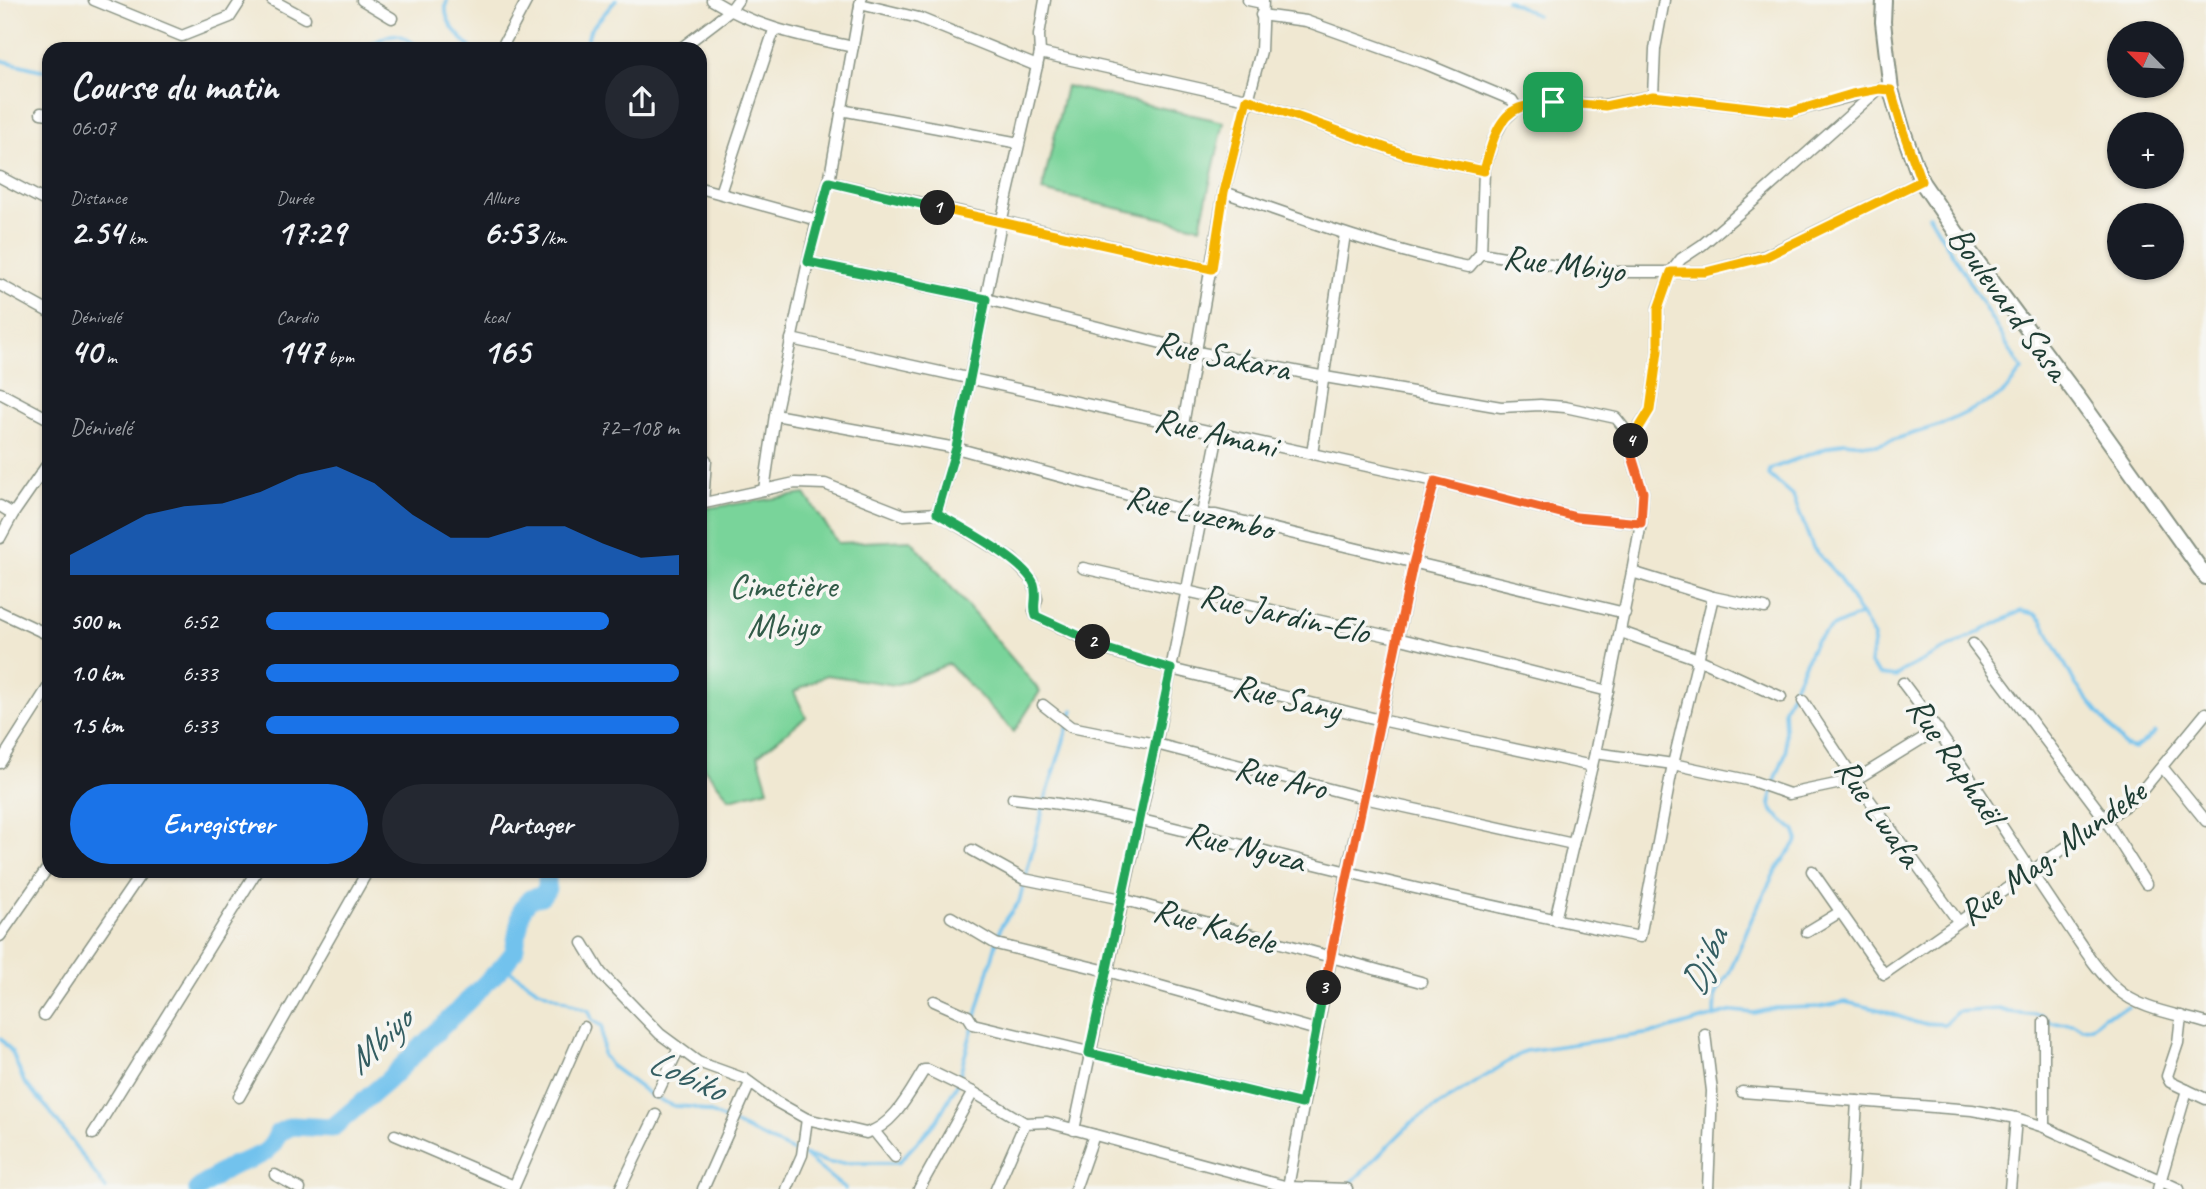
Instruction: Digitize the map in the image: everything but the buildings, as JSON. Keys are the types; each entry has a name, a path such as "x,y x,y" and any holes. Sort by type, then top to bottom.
{"street":[{"path":"94,0 182,36 230,17 241,0"},
{"path":"272,0 305,18"},
{"path":"362,0 392,18"},
{"path":"505,42 527,0"},
{"path":"712,0 774,30 853,47"},
{"path":"689,42 730,11 738,0"},
{"path":"707,503 795,483 825,484 904,515 937,513 956,448 1001,223 1040,53 1039,35 1045,0"},
{"path":"1183,425 1224,192 1261,51 1262,1 1248,0"},
{"path":"1653,96 1655,49 1664,0"},
{"name":"Boulevard Sasa","path":"1884,0 1885,90 1921,181 2206,577"},
{"path":"764,489 775,415 791,339 817,220 829,182 860,2 919,18 1037,66"},
{"path":"1261,15 1306,22 1426,64 1512,100 1517,108 1553,102 1605,106 1653,96 1791,112 1885,90"},
{"path":"720,193 774,30"},
{"path":"1040,53 1247,99 1404,154 1484,171"},
{"path":"1555,920 1625,613 1641,523 1643,492 1630,450 1632,438 1650,410 1658,351 1658,309 1671,272 1681,259 1702,245 1885,90"},
{"name":"Rue Mbiyo","path":"1224,192 1345,234 1433,260 1469,267 1481,253 1484,171 1493,140 1503,121 1517,108"},
{"path":"841,110 1019,143"},
{"path":"0,177 42,199"},
{"name":"Rue Mbiyo","path":"1481,253 1591,272 1706,272 1765,257 1921,181"},
{"path":"829,182 1212,269"},
{"path":"707,190 817,220"},
{"path":"1312,454 1345,234"},
{"name":"Rue Sakara","path":"808,262 986,299 1197,352 1325,377 1501,407 1565,407 1616,418 1632,438"},
{"path":"0,285 42,308"},
{"name":"Rue Amani","path":"791,339 1435,481 1576,517 1641,523"},
{"path":"0,393 42,415"},
{"name":"Rue Luzembo","path":"775,415 956,448 1202,515 1216,515 1625,613"},
{"path":"1073,1130 1156,744 1218,434"},
{"path":"0,538 42,472"},
{"path":"1288,1187 1347,872 1413,564 1435,481"},
{"path":"0,506 13,514"},
{"name":"Rue Sany","path":"937,513 1012,559 1033,581 1037,599 1034,611 1036,616 1107,649 1171,669 1381,720 1592,766"},
{"name":"Rue Jardin-Elo","path":"1083,568 1397,638 1608,691"},
{"path":"1632,572 1713,597 1765,608"},
{"path":"1673,764 1713,597"},
{"path":"0,612 42,632"},
{"path":"1621,632 1698,659 1781,697"},
{"path":"1973,643 2105,820 2146,884"},
{"name":"Rue Raphaël","path":"1903,683 1938,729 2031,872 2117,989 2140,1004 2206,1023"},
{"path":"0,763 42,697"},
{"name":"Rue Lwafa","path":"1803,702 1855,780 1958,921"},
{"name":"Rue Aro","path":"1043,705 1066,724 1156,744 1364,798 1573,844"},
{"name":"Rue Mag. Mundeke","path":"1840,912 1884,974 2135,799 2164,768 2206,713"},
{"path":"1595,753 1673,764 1752,781 1789,793 1855,780 1938,729"},
{"name":"Rue Nguza","path":"1013,798 1139,820 1347,872 1640,937 1673,764"},
{"path":"2164,768 2206,821"},
{"name":"Rue Kabele","path":"972,850 1024,879 1122,899 1420,982"},
{"path":"1807,932 1840,912 1811,871"},
{"path":"0,936 42,876"},
{"path":"44,1015 138,878"},
{"path":"93,1134 252,878"},
{"path":"239,1097 364,878"},
{"path":"951,916 996,944 1107,971 1317,1031"},
{"path":"583,943 601,973 660,1034 698,1062 751,1083 775,1101 807,1119 866,1133 874,1131 900,1109 924,1070 928,1070 973,1092 1025,1123 1047,1122 1288,1187 1343,1188"},
{"path":"934,1001 968,1016 973,1024 1302,1104"},
{"path":"2181,1016 2178,1043 2167,1076 2170,1082 2206,1099"},
{"path":"2044,1022 2044,1127"},
{"path":"395,1135 513,1188 584,1027"},
{"path":"1705,1034 1712,1091 1707,1189"},
{"path":"658,1091 680,1048"},
{"path":"703,1189 751,1083"},
{"path":"2160,1185 2187,1090"},
{"path":"919,1189 973,1092"},
{"path":"1742,1092 1972,1110 2016,1118 2044,1127 2160,1185 2179,1189"},
{"path":"1852,1189 1857,1101"},
{"path":"620,1189 656,1115"},
{"path":"2010,1189 2016,1118"},
{"path":"787,1189 802,1155 807,1119"},
{"path":"996,1189 1025,1123"},
{"path":"874,1131 895,1157"},
{"path":"1075,1189 1094,1135"},
{"path":"275,1175 300,1189"}],"green space":[{"path":"1066,86 1224,122 1200,227 1042,191"},
{"name":"Cimetière Mbiyo","path":"805,494 838,543 911,540 1040,691 1014,732 949,664 895,685 826,675 794,692 806,717 758,755 768,789 730,799 707,772 707,508"}],"waterway":[{"path":"447,0 448,20 465,42"},
{"path":"587,42 590,30 616,0"},
{"path":"1507,0 1536,15"},
{"path":"376,42 393,35 404,37 411,42"},
{"path":"0,60 42,70"},
{"path":"1929,215 2022,370 2002,395 1943,424 1877,445 1843,442 1770,469 1769,475 1793,496 1813,548 1838,576 1874,637 1870,664 1880,675 1896,677 1902,671 2021,611 2035,614 2042,621 2076,685 2125,746 2134,749 2155,733"},
{"name":"Djiba","path":"1714,1015 1715,995 1729,973 1776,870 1798,840 1794,830 1772,811 1770,804 1786,752 1784,709 1815,641 1832,627 1860,615"},
{"path":"804,1155 830,1163 898,1163 937,1120 957,1084 1001,926 1019,902 1045,801 1073,710"},
{"name":"Mbiyo","path":"198,1189 230,1167 264,1153 278,1133 292,1126 332,1128 386,1082 503,966 514,952 522,909 530,899 541,896 547,889 547,878"},
{"name":"Lobiko","path":"503,966 537,989 589,1011 592,1020 602,1026 603,1055 610,1065 653,1097 674,1106 692,1107 711,1113 799,1154"},
{"path":"1346,1188 1411,1123 1525,1051 1659,1032 1733,1011 1754,1013 1776,1008 1820,1007 1845,1002 1881,1010 1917,1023 1945,1024 1957,1012 1999,1009 2042,1015 2051,1023 2073,1024 2082,1028 2092,1027 2104,1016 2128,1007"},
{"path":"0,1038 12,1052 24,1082 49,1110 106,1189"},
{"name":"Lobiko","path":"806,1157 845,1189"}],"route":[{"path":"1879,89 1891,90 1921,181 1765,257 1706,272 1671,272 1658,309 1658,351 1650,410 1632,438 1630,450 1643,492 1641,523 1576,517 1435,481 1413,564 1347,872 1302,1104 1089,1053 1171,669 1107,649 1036,616 1034,611 1037,599 1033,581 1012,559 937,513 956,448 986,299 808,262 829,182 1212,269 1224,192 1247,99 1404,154 1484,171 1493,140 1503,121 1517,108 1553,102 1605,106 1653,96 1791,112 1852,94 1879,89"}]}
